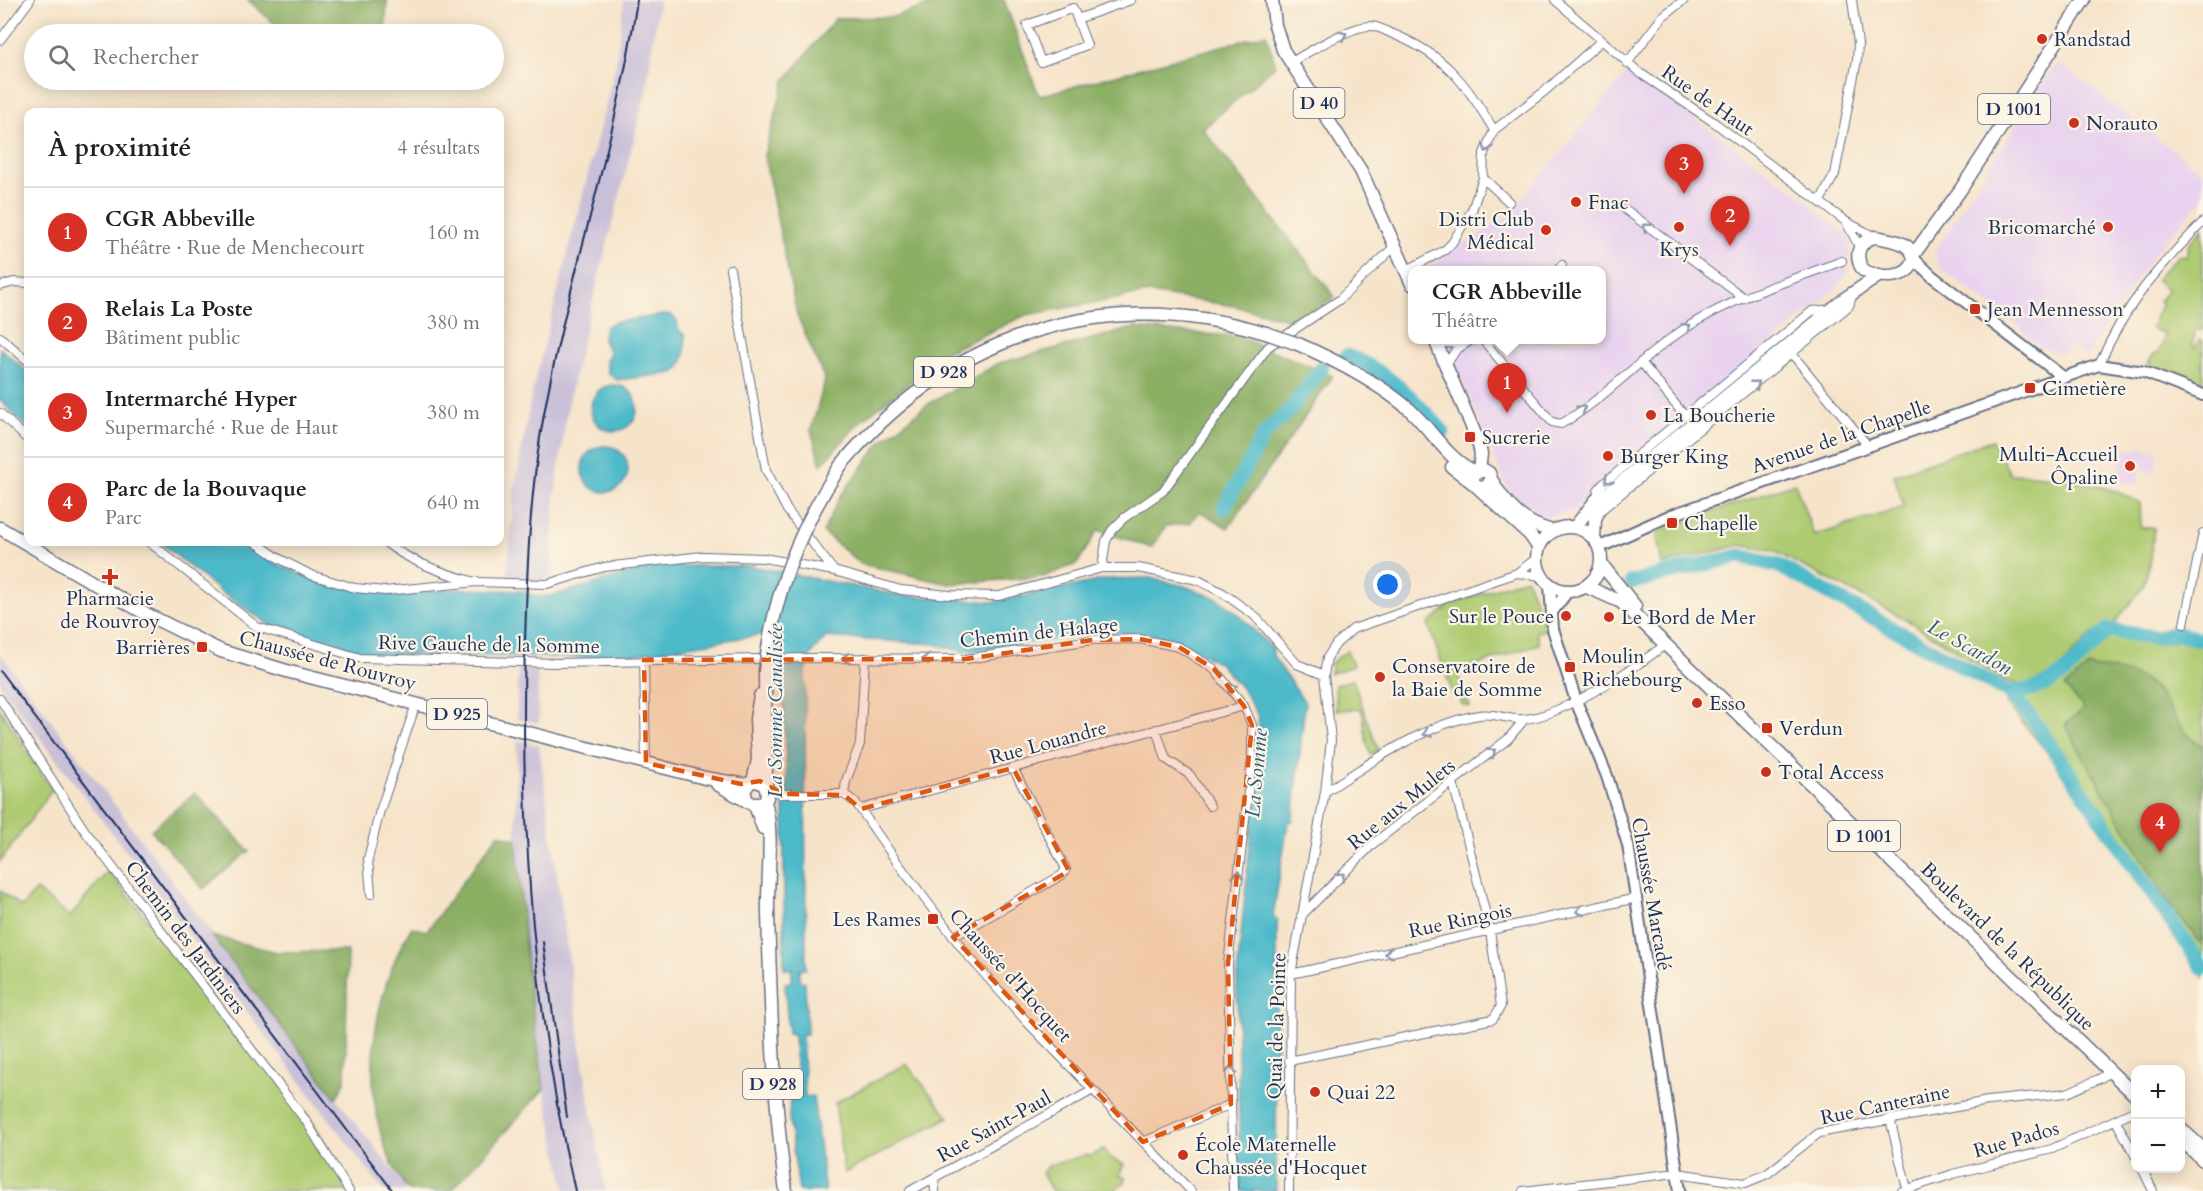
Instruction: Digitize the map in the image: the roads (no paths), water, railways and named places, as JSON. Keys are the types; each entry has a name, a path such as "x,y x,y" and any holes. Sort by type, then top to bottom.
{"main road":[{"name":"D 40","path":"1272,0 1278,38 1291,62 1351,152 1407,270"},
{"name":"D 1001","path":"1903,244 1929,229 1961,189 2084,0"},
{"path":"1861,267 1872,274 1906,273 1929,229"},
{"path":"1850,295 1861,267 1858,256 1864,241 1875,237 1903,244 1914,257"},
{"path":"1602,497 1597,513 1597,543 1602,565 1598,575 1587,587 1568,591 1545,581 1538,553 1553,531 1575,527 1602,497 1850,295 1880,275"},
{"name":"D 928","path":"750,783 758,760 756,719 772,616 788,564 808,519 841,465 887,417 923,385 982,349 1031,333 1072,322 1130,314 1196,317 1266,333 1300,345 1357,373 1394,397 1423,423 1454,460 1500,494 1523,519 1553,531"},
{"path":"1439,344 1478,441 1481,454 1481,478"},
{"name":"D 928","path":"1481,478 1530,535 1538,553"},
{"path":"1575,527 1597,543"},
{"name":"Chaussée de Rouvroy","path":"0,528 24,542"},
{"name":"Chaussée de Rouvroy","path":"31,546 146,614 221,651 290,672 705,778 761,796 760,781 750,783 705,778"},
{"name":"Boulevard de la République","path":"1602,565 1611,579 1671,641 2131,1080"},
{"name":"Boulevard de la République","path":"1587,587 1621,602 2131,1091"},
{"name":"D 928","path":"765,671 761,796 762,907 769,976 773,1082 786,1191"},
{"path":"750,783 744,794 761,796"},
{"path":"2185,1132 2203,1149"},
{"path":"2185,1143 2203,1160"}],"street":[{"path":"0,40 30,0"},
{"path":"1077,19 1131,0"},
{"name":"Rue de Haut","path":"1555,0 1627,63 1715,123 1845,221 1875,237"},
{"path":"1627,63 1663,16 1684,0"},
{"path":"1820,201 1835,174 1857,60 1858,44 1852,0"},
{"path":"1073,8 1077,19 1087,45 1041,62 1027,25 1073,8"},
{"path":"1291,62 1345,33 1371,26 1401,38 1446,64 1466,84 1494,130"},
{"path":"1415,266 1445,250 1452,243 1472,210 1483,178 1484,153 1494,130 1545,91 1601,41"},
{"path":"1483,178 1509,202"},
{"path":"1626,210 1744,298"},
{"name":"Rue de Haut","path":"1845,221 1860,248"},
{"path":"2203,222 2150,276 2110,340 2099,365 2144,372 2203,395"},
{"path":"1102,568 1106,541 1112,530 1124,518 1163,491 1268,347 1339,300 1395,246"},
{"path":"1914,257 1932,276 2063,377"},
{"path":"1487,344 1552,422 1561,424 1671,338 1703,318 1744,298 1842,261"},
{"path":"730,269 766,470 787,510 834,571"},
{"path":"1906,273 1932,276"},
{"path":"0,286 24,282"},
{"path":"1597,513 1849,306 1850,295"},
{"path":"1602,497 1598,490 1603,484 1684,415 1812,311 1822,308 1833,309"},
{"path":"0,338 24,358"},
{"path":"1446,365 1461,344"},
{"path":"1792,354 1868,446"},
{"path":"1641,362 1684,415"},
{"name":"Avenue de la Chapelle","path":"1597,543 2099,365"},
{"path":"0,413 24,437"},
{"path":"2184,624 2203,533"},
{"name":"Rive Gauche de la Somme","path":"154,546 257,627 360,658 558,663 827,658"},
{"path":"261,546 280,559 311,574 355,588 385,591 477,582 547,584 604,567 703,556 764,558 834,571 901,590 949,595 999,596 1102,568 1138,568 1198,580 1223,593 1255,616 1297,664 1324,675 1327,658 1336,644 1353,629 1517,573 1538,553"},
{"path":"391,546 445,574 477,582"},
{"path":"1517,573 1545,581"},
{"name":"Chaussée Marcadé","path":"1545,581 1552,612 1552,629 1576,701 1607,776 1626,831 1680,1191"},
{"path":"1552,612 1568,591"},
{"name":"Chemin de Halage","path":"827,658 966,659 1092,640 1140,639 1179,647 1214,669 1245,705 1252,725 1252,759 1228,964 1233,1191"},
{"path":"1324,792 1386,753 1428,732 1478,715 1524,720 1576,701 1642,662 1665,645"},
{"path":"761,796 810,793 844,795 846,781 859,751 865,658"},
{"path":"644,660 646,763"},
{"name":"Quai de la Pointe","path":"1289,1191 1291,974 1324,792 1331,740 1324,675"},
{"name":"Chemin des Jardiniers","path":"0,699 85,831 309,1126 349,1191"},
{"path":"371,894 368,859 379,814 416,704"},
{"name":"Rue Louandre","path":"861,809 1245,705"},
{"name":"Rue aux Mulets","path":"1300,917 1374,843 1516,733 1524,720"},
{"path":"1156,729 1166,759 1190,775 1210,806"},
{"path":"953,937 1062,875 1066,869 1013,768"},
{"path":"1289,1061 1493,1019 1501,1006 1490,931 1453,782"},
{"name":"Chaussée d'Hocquet","path":"844,795 861,809 953,937 1027,1022 1191,1191"},
{"name":"Rue Ringois","path":"1291,974 1637,898"},
{"name":"Rue Canteraine","path":"1523,1191 1677,1173 1725,1182 1756,1180 1819,1133 1988,1101 2067,1093 2101,1078 2110,1071"},
{"name":"Rue Saint-Paul","path":"910,1191 1094,1090"},
{"path":"1143,1142 1231,1104"},
{"name":"Rue Pados","path":"1905,1190 2008,1158 2052,1149 2131,1113"},
{"path":"1890,1119 1905,1190"},
{"path":"2116,1121 2131,1148"},
{"path":"2144,1173 2153,1191"},
{"path":"934,1178 935,1191"}],"water":[{"path":"670,314 677,321 679,331 685,335 684,356 677,370 673,373 617,380 608,373 606,361 610,352 603,337 606,326 615,322"},
{"path":"0,348 24,369 24,425 0,400"},
{"path":"614,385 630,392 637,408 630,424 614,431 598,424 591,408 598,392"},
{"path":"605,446 621,453 628,469 621,485 605,492 589,485 582,469 589,453"},
{"path":"165,546 253,546 279,565 314,580 388,594 462,589 521,591 538,597 555,595 657,566 751,566 897,595 994,602 1108,579 1150,578 1184,586 1218,599 1237,613 1273,649 1273,656 1305,703 1293,820 1288,823 1273,916 1277,919 1276,1191 1240,1191 1237,974 1260,744 1258,716 1243,690 1218,662 1176,640 1150,634 1111,632 964,652 935,644 826,637 811,654 805,671 806,969 800,969 800,981 805,982 807,1034 802,1034 805,1097 813,1096 825,1191 799,1191 789,1119 790,1098 798,1097 794,1034 788,1034 785,983 792,982 792,969 784,969 784,808 787,785 782,671 777,645 766,634 612,658 353,653 270,625 222,593"}],"waterway":[{"name":"Le Scardon","path":"1347,356 1388,378 1443,432"},
{"name":"Le Scardon","path":"1224,508 1265,433 1291,409 1322,368"},
{"name":"Le Scardon","path":"1632,582 1740,556 1779,566 2008,692 2032,718 2203,968"},
{"path":"2008,692 2040,687 2053,681 2075,664 2107,630 2159,638 2174,633 2203,640"}],"railway":[{"path":"575,1191 549,1056 532,919 524,712 528,557 535,471 554,362 618,104 637,0"},
{"path":"0,671 393,1191"},
{"path":"543,942 567,1117"}],"place":[{"name":"Randstad","path":"2042,39"},
{"name":"Norauto","path":"2074,123"},
{"name":"Intermarché Hyper","path":"1684,194"},
{"name":"Fnac","path":"1576,202"},
{"name":"Krys","path":"1679,227"},
{"name":"Bricomarché","path":"2108,227"},
{"name":"Distri Club Médical","path":"1546,230"},
{"name":"Relais La Poste","path":"1730,246"},
{"name":"Jean Mennesson","path":"1975,309"},
{"name":"Cimetière","path":"2030,388"},
{"name":"CGR Abbeville","path":"1507,413"},
{"name":"La Boucherie","path":"1651,415"},
{"name":"Sucrerie","path":"1470,437"},
{"name":"Burger King","path":"1608,456"},
{"name":"Multi-Accueil Ôpaline","path":"2130,466"},
{"name":"Chapelle","path":"1672,523"},
{"name":"Pharmacie de Rouvroy","path":"110,577"},
{"name":"Sur le Pouce","path":"1566,616"},
{"name":"Le Bord de Mer","path":"1609,617"},
{"name":"Barrières","path":"202,647"},
{"name":"Moulin Richebourg","path":"1570,667"},
{"name":"Conservatoire de la Baie de Somme","path":"1380,677"},
{"name":"Esso","path":"1697,703"},
{"name":"Verdun","path":"1767,728"},
{"name":"Total Access","path":"1766,772"},
{"name":"Parc de la Bouvaque","path":"2160,853"},
{"name":"Les Rames","path":"933,919"},
{"name":"Quai 22","path":"1315,1092"},
{"name":"École Maternelle Chaussée d'Hocquet","path":"1183,1155"}],"water label":[{"name":"La Somme Canalisée","path":"775,711"},
{"name":"La Somme","path":"1256,773"}]}
